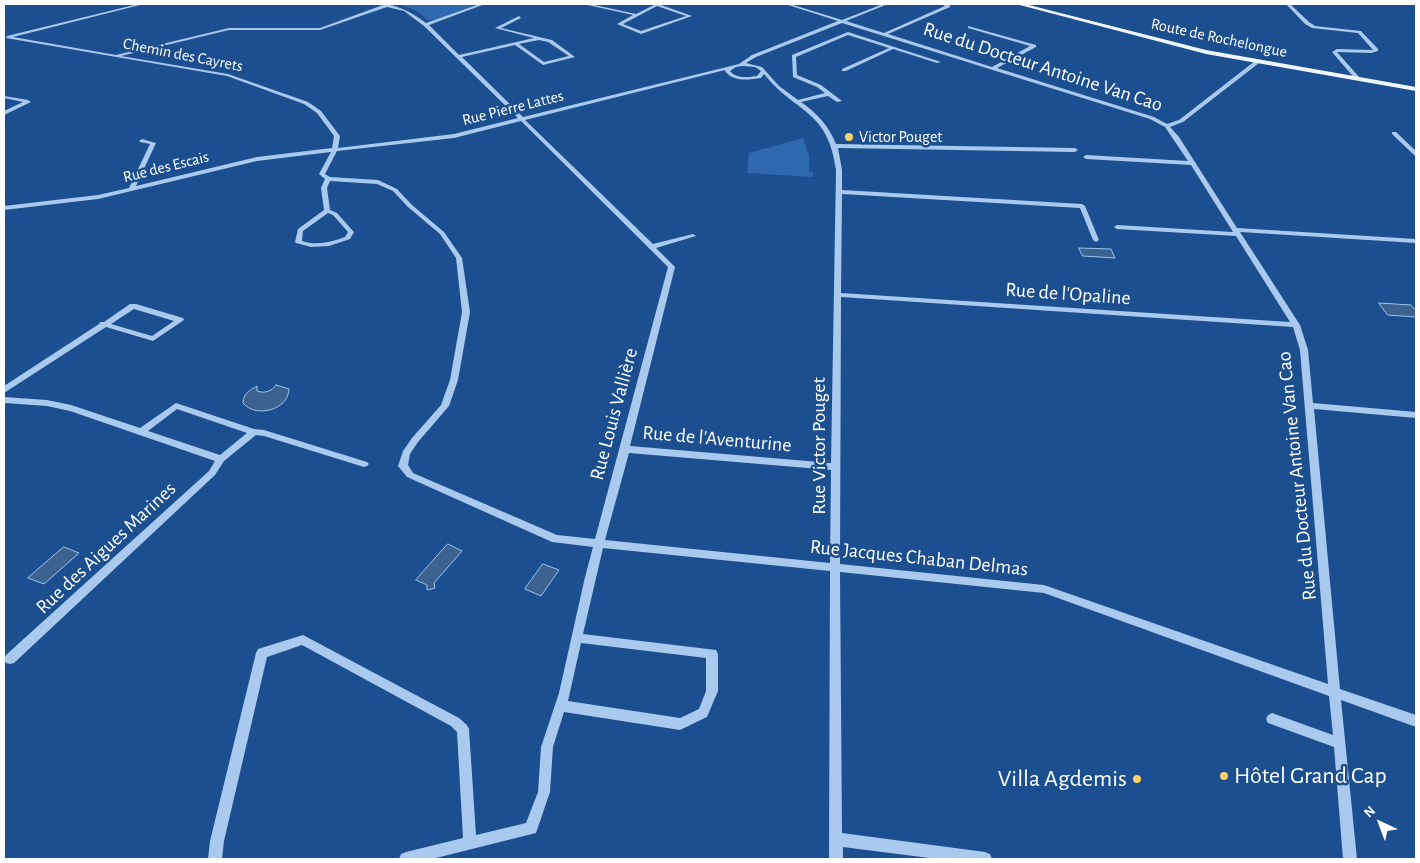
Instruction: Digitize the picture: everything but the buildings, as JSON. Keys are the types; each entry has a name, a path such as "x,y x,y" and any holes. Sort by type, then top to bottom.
{"main road":[{"name":"Route de Rochelongue","path":"1019,4 1206,52 1416,89"}],"street":[{"path":"6,38 142,4"},
{"path":"114,56 230,29 320,30 385,4"},
{"name":"Rue Louis Vallière","path":"385,4 413,14 672,267 590,577 561,706 547,747 544,792 531,828 406,859"},
{"path":"426,26 483,4"},
{"path":"585,4 637,15"},
{"name":"Rue du Docteur Antoine Van Cao","path":"787,4 1152,118 1167,126 1176,137 1296,325 1304,350 1350,859"},
{"path":"741,65 754,56 769,52 886,4"},
{"path":"885,34 949,6 942,4"},
{"path":"1288,4 1306,23 1314,26 1359,32 1376,50 1370,52 1337,50 1334,52 1358,79"},
{"path":"658,5 690,16 641,33 619,24 637,15 658,5"},
{"path":"516,44 543,64 573,58 550,40 497,28 518,17"},
{"path":"970,27 1034,46 993,68"},
{"path":"839,101 819,86 795,76 794,56 848,33 939,62"},
{"name":"Chemin des Cayrets","path":"6,38 228,75 264,87 306,103 319,112 337,136 335,150"},
{"path":"457,57 541,38"},
{"path":"844,70 907,41"},
{"path":"745,79 759,77 763,59 769,52"},
{"path":"1167,126 1181,121 1257,62"},
{"path":"741,65 762,70"},
{"name":"Rue Pierre Lattes","path":"335,150 454,136 741,65"},
{"path":"731,76 727,71 734,66"},
{"name":"Rue Victor Pouget","path":"762,70 774,86 799,101 822,124 834,146 839,170 835,568 836,859"},
{"name":"Rue Pierre Lattes","path":"694,76 731,76 745,79"},
{"path":"745,79 761,82"},
{"path":"799,101 829,94"},
{"path":"4,97 28,102 4,113"},
{"path":"1394,133 1416,154"},
{"path":"132,190 153,143 142,141"},
{"path":"834,146 1074,150"},
{"path":"328,179 322,174 335,150"},
{"name":"Rue des Escais","path":"4,208 55,203 132,190 258,159 335,150"},
{"path":"1086,157 1193,163"},
{"name":"Rue Jacques Chaban Delmas","path":"328,179 378,182 395,190 410,206 438,229 459,258 466,312 454,380 445,406 406,453 404,466 410,475 556,539 1044,589 1416,721"},
{"path":"839,192 1082,206 1096,240"},
{"path":"327,211 335,214 351,232 348,238 336,243 319,246 298,242 300,230 327,211"},
{"path":"1117,226 1416,241"},
{"path":"651,247 693,236"},
{"name":"Rue de l'Opaline","path":"838,295 1296,325"},
{"path":"4,390 103,324 132,306 180,320 153,339 103,324"},
{"path":"4,400 47,403 71,408 221,459"},
{"path":"142,431 176,406 254,432 264,433 364,464"},
{"path":"1309,406 1416,415"},
{"name":"Rue des Aigues Marines","path":"10,659 212,473 221,459 254,432"},
{"name":"Rue de l'Aventurine","path":"625,449 836,467"},
{"path":"561,706 680,724 703,713 712,692 712,654 577,638"},
{"path":"215,859 217,841 262,653 303,640 455,722 463,729 470,843"},
{"path":"1272,719 1339,743"},
{"path":"835,839 985,859"}],"lane":[{"path":"327,211 324,188 328,179"}],"shaded area":[{"path":"480,4 438,20 427,20 417,11 401,5"},
{"path":"803,138 809,156 809,172 813,172 813,177 747,173 749,153"},
{"path":"1079,248 1111,249 1115,258 1083,256"},
{"path":"1379,303 1411,305 1416,311 1416,317 1388,315"},
{"path":"276,385 289,389 283,403 277,407 263,411 248,408 243,403 249,391 257,386 257,391 265,392"},
{"path":"448,544 462,551 434,583 435,588 427,590 427,585 416,580"},
{"path":"64,547 79,553 44,584 28,578"},
{"path":"543,564 559,570 541,596 525,589"}],"place":[{"name":"Victor Pouget","path":"849,137"},
{"name":"Hôtel Grand Cap","path":"1224,776"},
{"name":"Villa Agdemis","path":"1137,779"}]}
